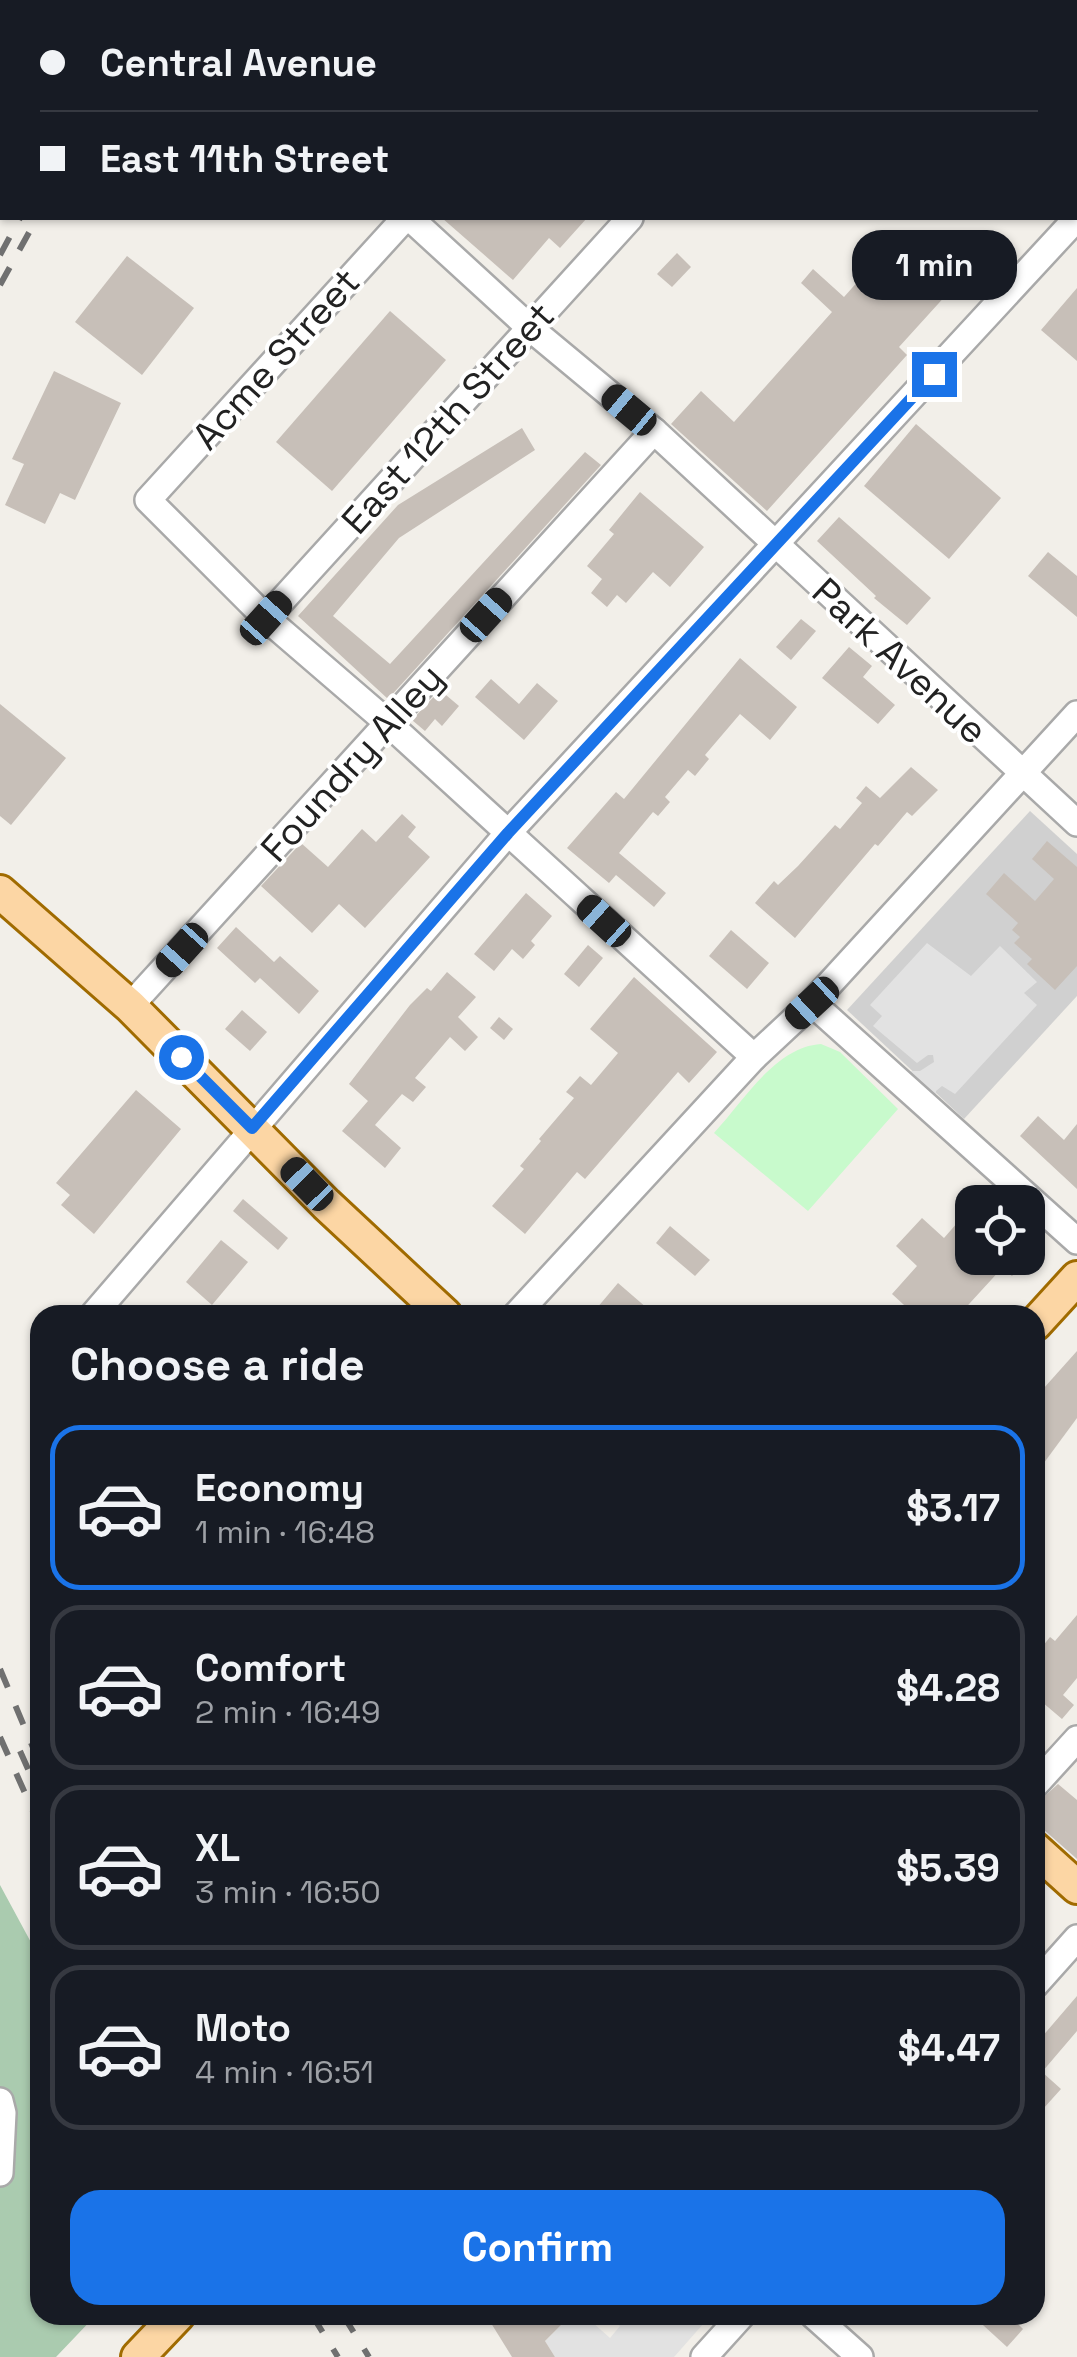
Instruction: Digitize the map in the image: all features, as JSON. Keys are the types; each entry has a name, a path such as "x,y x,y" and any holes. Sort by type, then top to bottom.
{"main road":[{"path":"0,892 130,1006 326,1204 434,1305"},
{"path":"1045,1313 1077,1278"},
{"path":"1045,1858 1077,1887"},
{"path":"138,2357 168,2325"}],"street":[{"name":"Acme Street","path":"266,618 148,500 406,220"},
{"name":"Park Avenue","path":"410,220 530,328 654,431 1077,823"},
{"name":"East 12th Street","path":"266,618 628,220"},
{"path":"102,1305 508,833 1073,229"},
{"name":"Foundry Alley","path":"130,1006 654,431"},
{"path":"266,618 388,723 754,1057"},
{"path":"525,1305 754,1057 812,1003 1077,714"},
{"path":"812,1003 1077,1241"},
{"path":"1045,1774 1077,1739"},
{"path":"1045,1974 1077,1938"},
{"path":"0,2100 4,2113 0,2173"},
{"path":"704,2357 733,2325"},
{"path":"823,2325 860,2357"}],"shaded area":[{"path":"1030,811 1077,854 1077,996 964,1119 847,1010"},
{"path":"927,943 971,976 1000,946 1037,982 1024,993 1037,1005 955,1094 942,1086 936,1096 909,1071 920,1071 934,1062 933,1055 917,1063 873,1026 882,1016 870,1005"},
{"path":"561,2325 595,2325 610,2338 619,2325 702,2325 674,2357 555,2357 545,2341"}],"green space":[{"path":"821,1044 840,1052 898,1109 808,1211 714,1133 775,1065 804,1047"},
{"path":"0,1885 30,1940 30,2325 86,2325 56,2357 0,2357"}],"building":[{"path":"444,220 585,220 560,248 549,238 513,280"},
{"path":"892,243 948,293 899,347 907,355 767,511 671,424 701,391 734,422 832,312 801,283 813,269 844,297"},
{"path":"677,253 691,267 672,287 657,274"},
{"path":"127,256 194,308 142,375 75,322"},
{"path":"1077,288 1077,361 1041,330"},
{"path":"390,311 446,360 332,491 276,442"},
{"path":"54,371 121,403 75,500 60,493 45,524 5,505 24,464 12,459"},
{"path":"916,424 1001,498 949,559 864,486"},
{"path":"522,428 535,450 399,538 333,616 390,664 585,452 601,465 388,699 298,616 398,505"},
{"path":"640,492 704,547 670,587 653,572 626,603 617,595 607,607 591,593 602,579 587,566 614,534 609,530"},
{"path":"839,517 931,598 907,625 817,541"},
{"path":"1048,552 1077,576 1077,617 1028,576"},
{"path":"801,619 816,631 791,660 776,647"},
{"path":"849,647 872,666 863,677 895,705 878,724 822,678"},
{"path":"740,658 797,707 770,740 740,714 705,755 709,759 695,776 688,770 665,797 670,802 658,816 653,812 619,853 666,893 654,907 616,875 609,883 567,848 616,792 624,799"},
{"path":"491,679 519,704 537,683 558,701 524,740 475,697"},
{"path":"440,690 459,706 442,726 435,719 425,731 412,720"},
{"path":"0,704 66,758 11,825 0,816"},
{"path":"911,767 938,790 912,816 907,812 878,846 875,844 795,938 755,903 774,881 778,885 798,866 835,825 840,829 862,803 856,798 866,786 880,798"},
{"path":"402,814 416,827 408,837 430,857 365,928 339,904 312,933 261,886 301,843 328,867 362,829 376,842"},
{"path":"1047,841 1077,867 1077,966 1055,990 1027,964 1032,959 1014,943 1020,937 1012,930 1018,923 986,894 1004,873 1035,901 1054,879 1032,859"},
{"path":"526,893 552,916 531,941 535,945 523,959 512,949 494,971 474,954"},
{"path":"236,927 274,962 280,956 319,991 299,1014 260,978 255,983 217,948"},
{"path":"731,930 769,963 747,989 709,956"},
{"path":"588,945 603,958 579,987 564,974"},
{"path":"447,972 476,997 458,1017 478,1037 465,1051 450,1037 415,1078 426,1087 413,1102 402,1094 375,1125 401,1148 385,1168 342,1131 368,1101 349,1084 410,1005 427,988 431,991"},
{"path":"634,977 717,1052 689,1083 678,1072 585,1179 577,1172 525,1234 492,1206 524,1169 520,1166 539,1139 574,1098 566,1092 580,1076 591,1085 618,1053 590,1029"},
{"path":"242,1010 267,1032 250,1051 225,1029"},
{"path":"499,1017 513,1029 504,1040 490,1028"},
{"path":"136,1090 181,1129 94,1234 61,1205 70,1195 56,1183"},
{"path":"1038,1116 1064,1140 1077,1124 1077,1189 1020,1136"},
{"path":"243,1199 288,1238 278,1250 233,1211"},
{"path":"922,1218 944,1238 955,1225 955,1275 996,1275 968,1305 904,1305 892,1294 917,1266 896,1246"},
{"path":"670,1226 710,1260 695,1276 656,1243"},
{"path":"221,1240 248,1262 212,1305 186,1282"},
{"path":"618,1283 643,1305 599,1305"},
{"path":"1077,1351 1077,1418 1045,1461 1045,1387"},
{"path":"1077,1615 1077,1678 1063,1695 1074,1705 1062,1719 1045,1705 1045,1643 1050,1637 1055,1641"},
{"path":"1058,1784 1077,1800 1077,1859 1045,1831 1045,1796"},
{"path":"1077,1996 1077,2031 1045,2068 1045,2033"},
{"path":"1045,2075 1061,2089 1045,2107"},
{"path":"492,2325 561,2325 545,2341 555,2357 512,2357"},
{"path":"983,2325 1019,2325 1023,2329 1007,2347"}],"railway":[{"path":"0,255 19,220"},
{"path":"0,285 36,220"},
{"path":"0,1669 30,1740"},
{"path":"0,1737 30,1804"},
{"path":"20,1751 30,1774"},
{"path":"318,2325 338,2357"},
{"path":"349,2325 369,2357"}],"route":[{"path":"181,1057 252,1128 508,833 934,374"}]}
